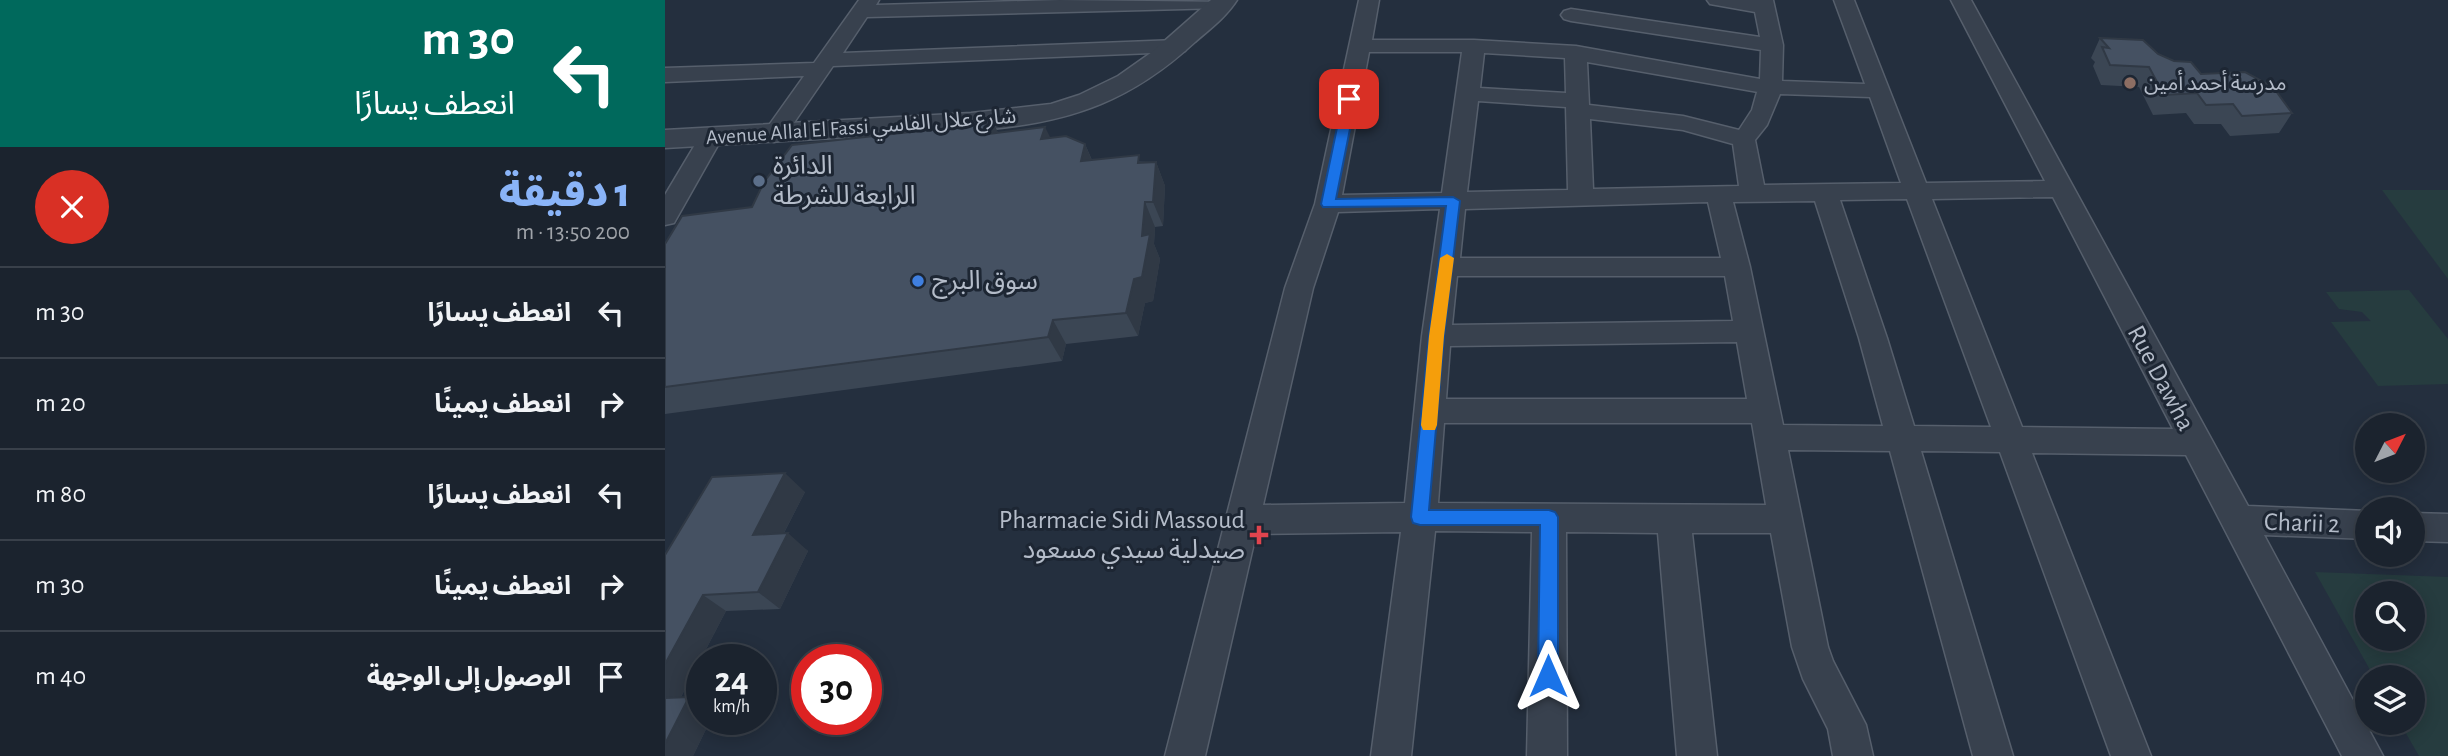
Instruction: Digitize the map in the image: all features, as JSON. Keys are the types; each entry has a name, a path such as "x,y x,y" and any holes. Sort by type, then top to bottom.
{"street":[{"path":"1185,756 1299,288 1328,204 1369,0"},
{"path":"1717,0 1764,4 1772,45 1770,88 1756,128 1743,139"},
{"path":"1844,0 2008,439 2131,756"},
{"name":"Rue Dawha","path":"1961,0 2363,756"},
{"path":"774,135 865,5 1225,1"},
{"name":"Avenue Allal El Fassi شارع علال الفاسي","path":"665,139 774,135 997,119 1056,112 1091,100 1140,74 1177,46 1225,1"},
{"path":"1581,197 1578,106 1566,51 1575,7 1772,45"},
{"path":"665,75 1177,46"},
{"path":"1360,46 1473,46 1566,51 1770,88 1877,91"},
{"path":"1391,756 1420,517 1436,336 1473,46"},
{"path":"1467,94 1578,106 1724,132 1743,139 1747,148 1753,194"},
{"path":"665,217 711,138"},
{"path":"1328,204 2061,189"},
{"path":"1825,193 1902,439 1993,756"},
{"path":"1718,194 1737,267 1816,667 1846,725 1853,756"},
{"path":"1446,267 1737,267"},
{"path":"1436,336 1749,331"},
{"path":"1431,411 1766,424 1902,439 2194,442"},
{"path":"1241,520 1420,517 1785,519"},
{"path":"1547,756 1549,517"},
{"path":"1674,519 1697,756"},
{"name":"Charii 2","path":"2237,520 2355,525"},
{"path":"2425,527 2448,528"}],"green space":[{"path":"2382,190 2448,190 2448,279"},
{"path":"2409,290 2448,339 2448,384 2378,386 2331,322 2371,321 2362,312 2339,309 2326,292"},
{"path":"2315,572 2448,577 2448,756 2419,756 2407,735 2425,735 2425,665 2367,665 2359,651 2425,651 2425,581 2355,581 2355,643"}],"building":[{"path":"2100,38 2143,40 2158,54 2174,61 2191,62 2201,74 2245,72 2273,87 2292,113 2242,116 2233,104 2206,105 2197,93 2164,95 2149,67 2110,65 2102,47 2109,48"},
{"name":"سوق البرج","path":"993,123 988,134 1045,127 1041,139 1066,136 1085,144 1081,161 1139,155 1138,163 1156,162 1153,202 1145,202 1142,236 1150,234 1142,277 1134,279 1126,313 1053,320 1048,337 665,387 665,244 682,216 752,207 764,182 792,145"},
{"path":"785,473 753,535 788,533 758,592 703,595 665,664 665,555 712,477"},
{"path":"686,697 686,703 665,744 665,698"}],"slow traffic":[{"path":"1429,425 1436,336 1447,258"}],"place":[{"name":"مدرسة أحمد أمين","path":"2130,83"},
{"name":"الدائرة الرابعة للشرطة","path":"759,181"},
{"name":"سوق البرج","path":"918,281"},
{"name":"Pharmacie Sidi Massoud صيدلية سيدي مسعود","path":"1259,535"}],"route":[{"path":"1349,99 1328,204 1453,201 1436,336 1420,517 1549,517 1548,676"}]}
